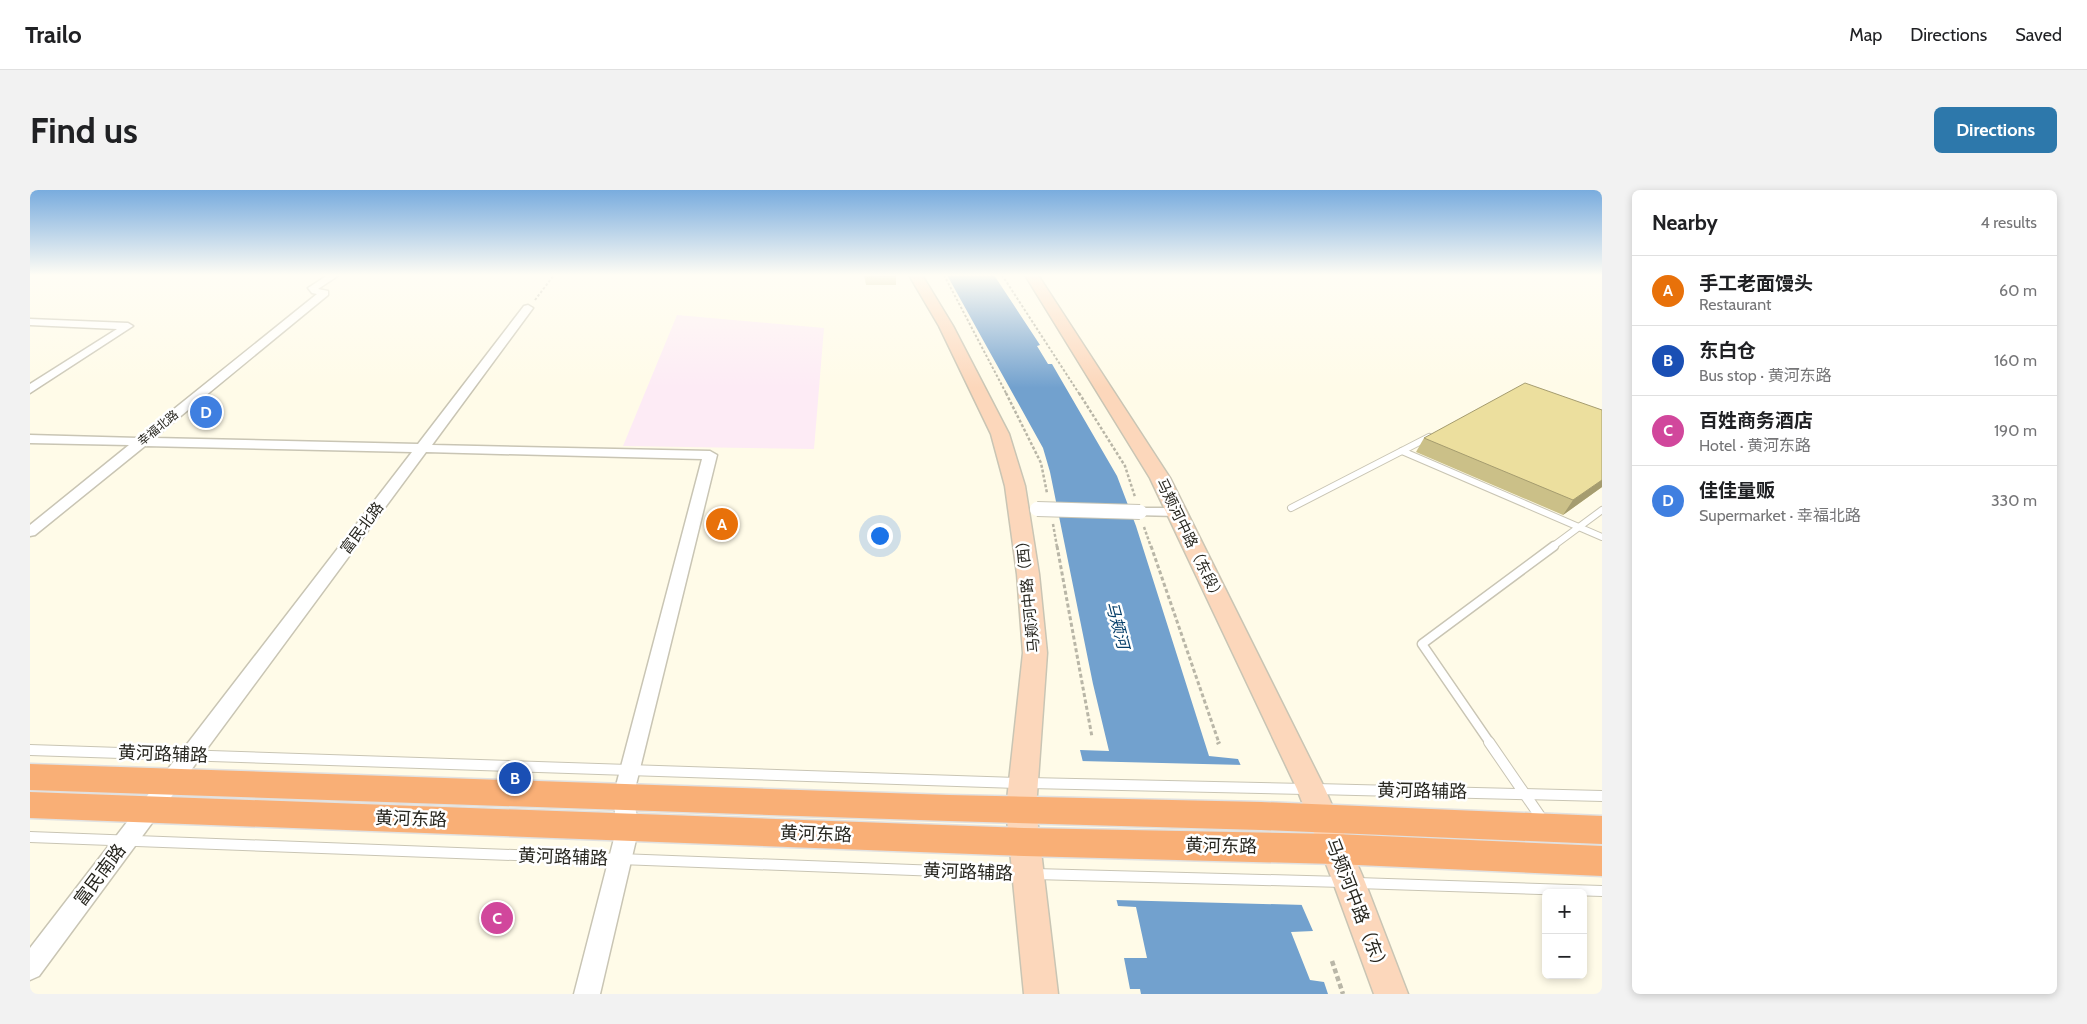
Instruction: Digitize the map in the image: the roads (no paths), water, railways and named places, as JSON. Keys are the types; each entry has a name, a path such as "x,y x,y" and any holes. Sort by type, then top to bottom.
{"main road":[{"name":"黄河东路","path":"30,777 627,798 1024,842 1335,849 1602,861"},
{"name":"黄河东路","path":"30,805 150,810 627,798 1021,796 1079,797 1261,816 1602,830"}],"street":[{"name":"幸福北路","path":"30,532 301,313"},
{"name":"富民北路","path":"169,782 525,313"},
{"name":"马颊河中路（西）","path":"937,313 946,326 1000,434 1015,486 1028,509 1028,574 1035,653 1021,796 1027,874 1041,994"},
{"name":"马颊河中路（东段）","path":"1054,313 1140,444 1177,512 1323,819"},
{"path":"30,322 128,326"},
{"path":"30,389 128,326"},
{"path":"30,439 710,455 627,798 620,859 587,994"},
{"path":"1028,509 1177,512"},
{"name":"富民南路","path":"30,968 150,810 169,782"},
{"name":"马颊河中路（东）","path":"1323,819 1391,994"}],"lane":[{"path":"1291,508 1437,433"},
{"path":"1402,452 1602,537"},
{"path":"1548,827 1422,644 1602,510"},
{"name":"黄河路辅路","path":"30,750 190,755 627,798"},
{"name":"黄河路辅路","path":"1079,797 1241,787 1602,796"},
{"name":"黄河路辅路","path":"30,837 1027,874 1349,882"},
{"path":"1349,882 1602,890"}],"water":[{"name":"马颊河","path":"968,313 1019,313 1040,345 1037,346 1048,364 1052,364 1117,476 1136,526 1209,756 1238,759 1313,931 1291,932 1310,980 1324,982 1328,994 1141,994 1140,989 1130,989 1124,958 1147,958 1136,907 1118,906 1080,750 1109,751 1093,684 1050,472 1043,448"}],"place":[{"name":"佳佳量贩","path":"206,412"},
{"name":"手工老面馒头","path":"722,524"},
{"name":"东白仓","path":"515,778"},
{"name":"百姓商务酒店","path":"497,918"}]}
